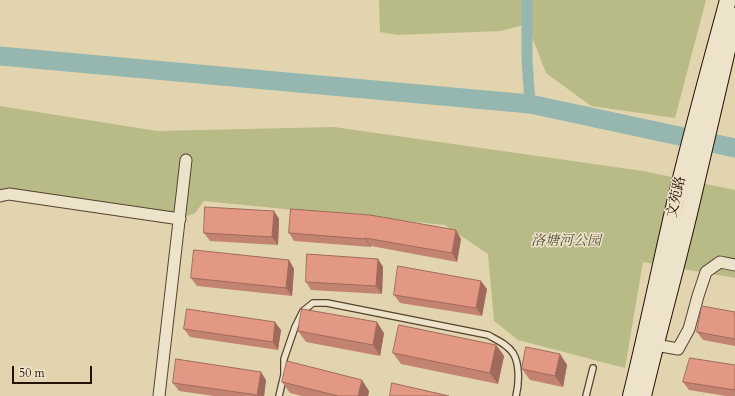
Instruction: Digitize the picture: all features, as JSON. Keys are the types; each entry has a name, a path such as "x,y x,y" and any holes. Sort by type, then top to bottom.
{"main road":[{"name":"文苑路","path":"643,396 650,344 707,102 728,0"},
{"name":"文苑路","path":"707,102 735,16"},
{"name":"文苑路","path":"631,396 650,344"}],"street":[{"path":"159,396 186,160"},
{"path":"0,196 9,194 180,219"},
{"path":"650,344 678,349 689,329 706,272 720,262 735,265"}],"lane":[{"path":"279,396 284,375 284,359 303,311 313,303 327,303 488,335 501,342 513,353 517,366 519,382 516,396"},
{"path":"586,396 593,368"}],"green space":[{"path":"379,0 706,0 675,118 591,106 546,73 527,24 501,31 398,35 380,32"},
{"name":"洛塘河公园","path":"0,106 157,131 334,127 643,171 735,190 735,278 643,262 625,368 518,340 494,321 488,254 445,225 204,201 195,213 180,219 0,196"}],"building":[{"path":"205,207 274,211 272,237 204,233"},
{"path":"291,209 370,215 456,230 452,253 365,238 289,233"},
{"path":"194,250 289,260 286,288 191,278"},
{"path":"307,254 378,259 376,286 306,282"},
{"path":"398,266 481,281 476,308 394,295"},
{"path":"702,306 735,312 735,339 697,332"},
{"path":"187,309 275,322 273,342 184,329"},
{"path":"302,309 377,322 373,345 298,331"},
{"path":"399,325 496,345 490,373 393,353"},
{"path":"526,347 560,354 555,376 522,369"},
{"path":"690,358 735,365 735,390 683,382"},
{"path":"176,359 261,372 257,395 173,383"},
{"path":"287,361 362,380 358,396 338,396 282,382"},
{"path":"392,383 449,396 390,396"}],"waterway":[{"path":"527,0 527,59 530,104"},
{"path":"0,56 530,104 735,148"}]}
